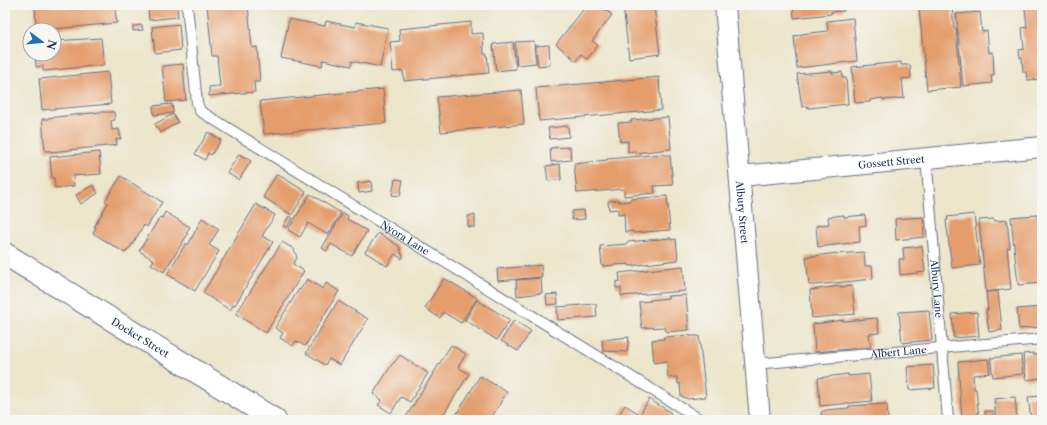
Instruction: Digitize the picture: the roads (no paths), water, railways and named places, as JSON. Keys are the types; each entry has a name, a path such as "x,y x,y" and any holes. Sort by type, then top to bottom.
{"main road":[{"name":"Docker Street","path":"5,254 275,420"}],"street":[{"name":"Albury Street","path":"725,5 741,176 760,420"},
{"name":"Gossett Street","path":"741,176 1042,146"}],"lane":[{"name":"Nyora Lane","path":"187,5 197,103 200,111 701,420"},
{"name":"Albury Lane","path":"926,157 948,420"},
{"name":"Albert Lane","path":"755,364 1042,340"}]}
